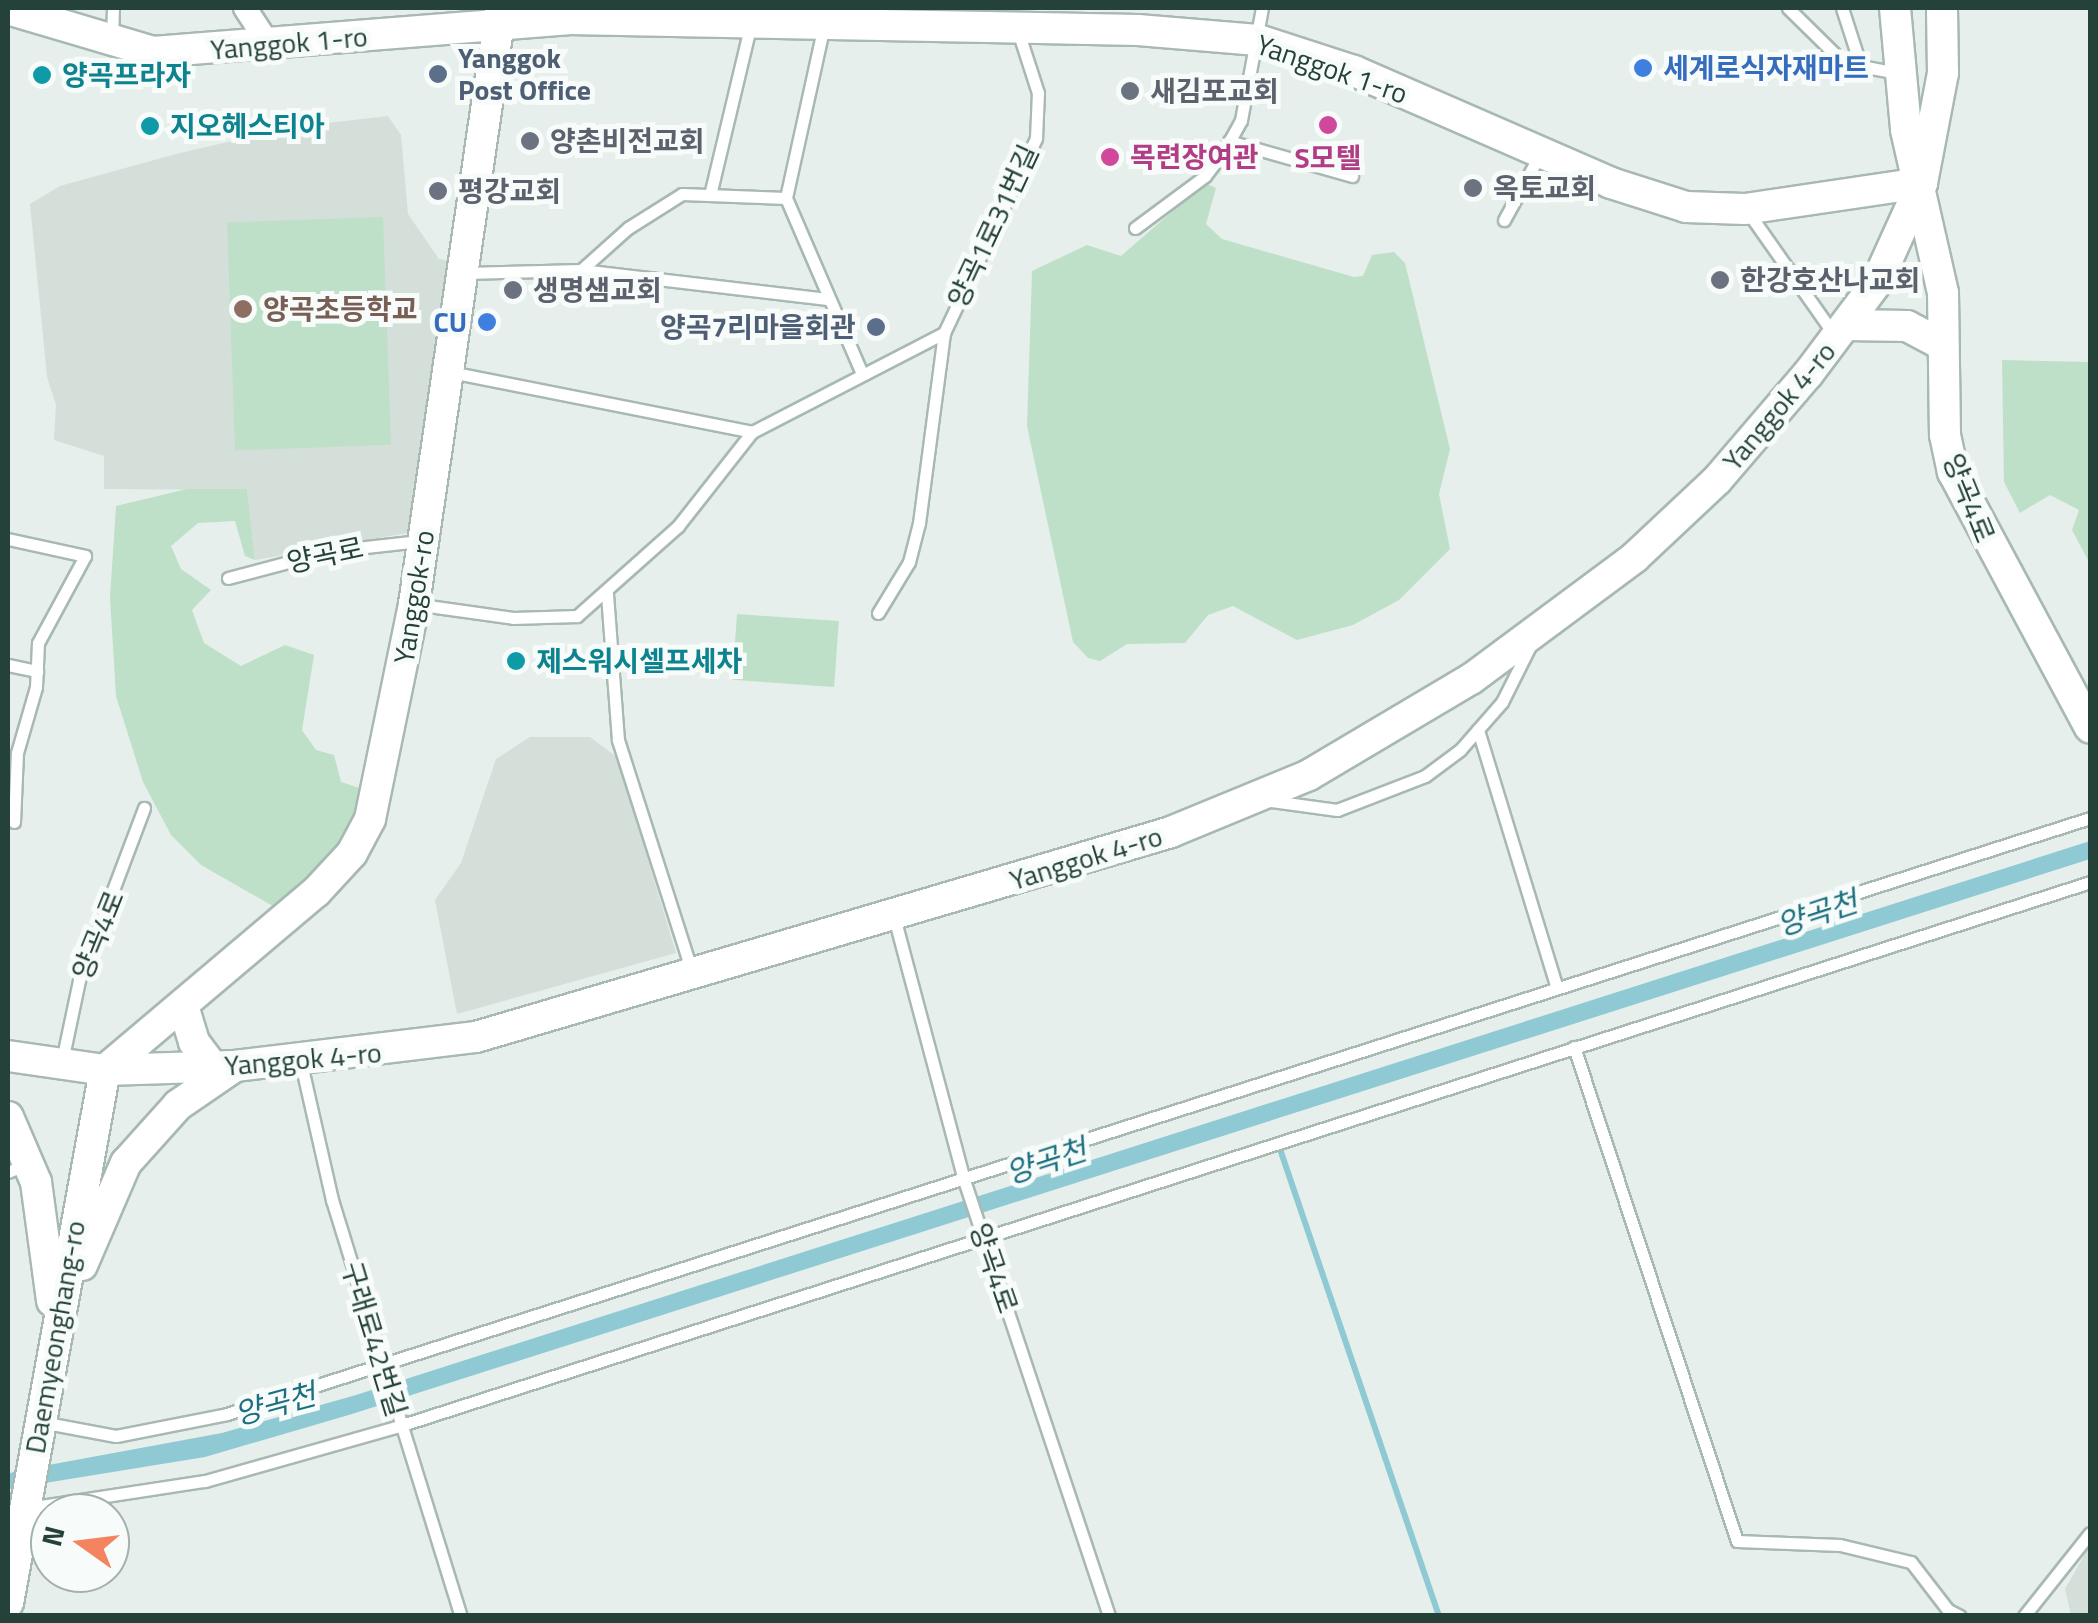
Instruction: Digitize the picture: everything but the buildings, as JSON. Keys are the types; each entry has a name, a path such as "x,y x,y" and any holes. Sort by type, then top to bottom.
{"street":[{"path":"245,8 270,46"},
{"name":"양곡4로","path":"1896,8 1898,73 1943,293 1945,435 1954,472 2090,728"},
{"path":"1922,184 1943,73 1942,8"},
{"name":"Yanggok 1-ro","path":"8,9 153,52 270,46 500,15 751,23 826,16 1258,40 1354,71 1650,198 1686,207 1746,208 1922,184"},
{"name":"Yanggok-ro","path":"105,1070 184,1009 352,853 380,788 414,604 500,15"},
{"name":"Yanggok 4-ro","path":"8,1056 105,1070 224,1066 476,1037 894,916 1260,800 1412,716 1535,635 1669,527 1842,331 1893,253 1922,184"},
{"path":"1842,331 1907,326 1943,345"},
{"path":"56,1333 126,1163 178,1105 224,1066 194,1042 184,1009"},
{"name":"Daemyeonghang-ro","path":"8,1603 20,1503 34,1457 105,1070"},
{"path":"8,1117 56,1333"},
{"path":"11,1573 28,1616"}],"lane":[{"path":"112,41 113,8"},
{"path":"1134,228 1205,176 1229,141 1241,120 1262,8"},
{"path":"1788,8 1814,40 1862,70 1898,73"},
{"path":"1842,8 1862,70"},
{"path":"826,16 786,198 861,371"},
{"path":"710,191 751,23"},
{"name":"양곡1로31번길","path":"414,604 553,619 577,616 622,582 688,514 752,432 861,371 944,333 1036,138 1038,93 1016,27"},
{"path":"1229,141 1352,176"},
{"path":"1504,220 1541,152"},
{"path":"581,270 663,204 710,191 786,198"},
{"path":"1746,208 1842,331"},
{"path":"464,273 581,270 827,299"},
{"path":"878,613 909,562 919,523 944,333"},
{"path":"450,372 752,432"},
{"path":"8,540 85,556 40,636 37,671 17,753 14,822"},
{"name":"양곡로","path":"228,578 330,551 423,540"},
{"path":"608,594 618,740 692,974"},
{"path":"1260,800 1321,812 1351,806 1445,764 1516,684 1535,635"},
{"path":"8,664 37,671"},
{"path":"1478,730 1557,988"},
{"name":"양곡4로","path":"61,1065 79,980 144,808"},
{"path":"40,1422 116,1436 227,1414 2090,818"},
{"path":"20,1503 61,1505 204,1481 399,1426 2090,882"},
{"name":"양곡4로","path":"894,916 963,1177 1109,1616"},
{"path":"1574,1047 1737,1542 1881,1552 1911,1562 1948,1610 1960,1616"},
{"name":"구래로42번길","path":"300,1060 311,1124 380,1362 462,1616"},
{"path":"2024,1616 2090,1533"}],"shaded area":[{"name":"양곡초등학교","path":"388,116 401,135 408,214 439,259 450,261 407,533 255,560 247,490 104,489 104,456 54,440 56,405 47,377 30,204 60,186 176,154 293,127"},
{"path":"530,737 590,737 617,757 676,953 457,1014 435,900 461,863 496,759"},
{"path":"2090,1545 2090,1615 2071,1615 2065,1589"}],"green space":[{"path":"1205,183 1216,188 1206,224 1222,239 1354,277 1363,276 1372,255 1394,252 1405,263 1450,449 1439,494 1450,549 1399,600 1353,625 1297,640 1233,606 1208,615 1185,643 1127,644 1100,661 1088,658 1073,642 1027,426 1032,271 1087,245 1121,256"},
{"path":"383,217 391,445 235,450 227,222"},
{"path":"2002,360 2090,362 2090,564 2072,530 2079,510 2050,495 2020,513 2004,482"},
{"path":"187,489 247,489 255,560 245,556 235,521 198,523 171,546 181,569 211,590 192,610 204,643 241,666 285,645 314,655 302,730 316,750 334,755 341,782 363,789 343,847 278,909 201,865 171,835 143,782 116,696 110,598 116,506"},
{"path":"737,614 839,621 834,687 732,680"}],"water":[{"path":"2090,841 2090,859 352,1414 205,1457 8,1489 8,1474 16,1471 222,1433 356,1395"}],"waterway":[{"path":"1281,1152 1439,1616"}],"place":[{"name":"세계로식자재마트","path":"1643,68"},
{"name":"Yanggok Post Office","path":"438,74"},
{"name":"양곡프라자","path":"42,75"},
{"name":"새김포교회","path":"1130,91"},
{"name":"S모텔","path":"1328,125"},
{"name":"지오헤스티아","path":"150,126"},
{"name":"양촌비전교회","path":"530,141"},
{"name":"목련장여관","path":"1110,157"},
{"name":"옥토교회","path":"1473,188"},
{"name":"평강교회","path":"438,191"},
{"name":"한강호산나교회","path":"1720,280"},
{"name":"생명샘교회","path":"513,290"},
{"name":"양곡초등학교","path":"243,309"},
{"name":"CU","path":"487,322"},
{"name":"양곡7리마을회관","path":"876,327"},
{"name":"제스워시셀프세차","path":"516,661"}],"water label":[{"name":"양곡천","path":"1817,913"},
{"name":"양곡천","path":"1046,1161"},
{"name":"양곡천","path":"275,1404"}]}
